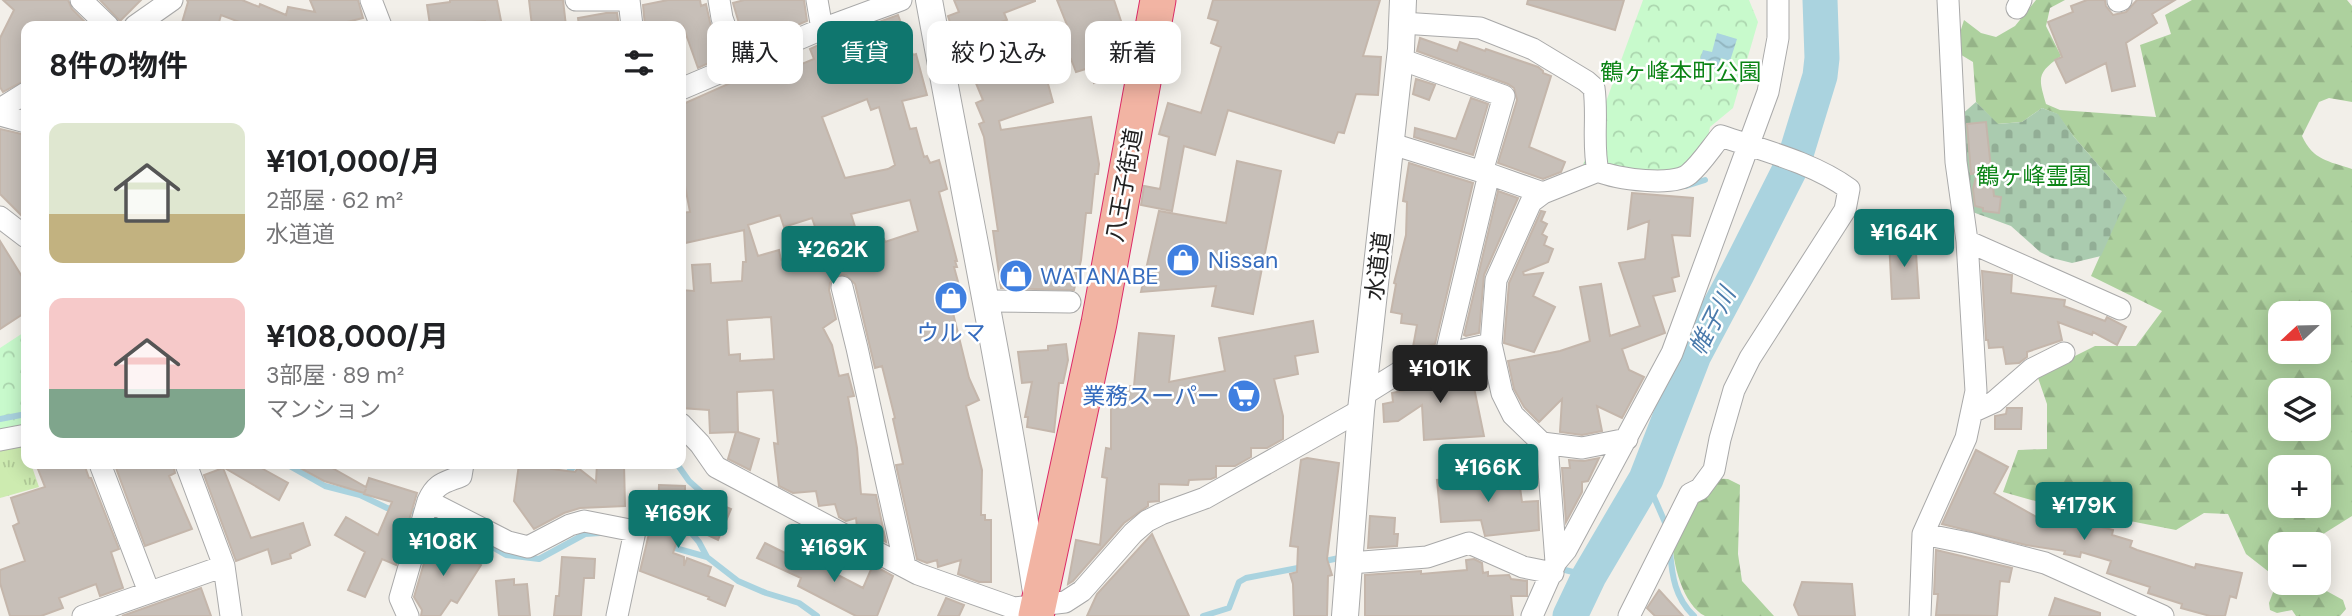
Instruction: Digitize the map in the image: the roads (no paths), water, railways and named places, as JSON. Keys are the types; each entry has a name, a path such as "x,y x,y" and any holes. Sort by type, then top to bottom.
{"highway":[{"name":"八王子街道","path":"1037,610 1099,323 1158,0"}],"street":[{"path":"81,0 103,21"},
{"path":"142,21 172,0"},
{"path":"372,0 379,21"},
{"path":"576,0 629,0 631,21"},
{"path":"719,0 723,21"},
{"path":"817,0 821,21"},
{"path":"844,21 901,0"},
{"path":"929,0 965,201 987,301 1037,610"},
{"path":"1532,616 1554,568 1672,353 1759,148 1779,38 1778,0"},
{"path":"1920,616 1923,534 1954,470 1966,438 1976,391 1967,241 1956,162 1948,0"},
{"path":"1402,11 1480,28 1533,49 1586,81 1594,88 1592,174"},
{"name":"水道道","path":"1345,616 1362,402 1392,144 1402,11"},
{"path":"1400,59 1504,96 1446,354"},
{"path":"686,87 707,78"},
{"path":"0,112 21,97"},
{"path":"0,112 21,120"},
{"path":"1627,439 1582,449 1542,443 1513,415 1502,393 1491,344 1496,280 1531,202 1543,193 1592,174 1667,182 1688,176 1721,136 1759,148 1837,180 1849,189 1845,210 1750,358 1734,390 1714,470 1700,489 1690,494 1637,612"},
{"path":"1392,144 1543,193"},
{"path":"0,217 21,233"},
{"path":"1967,241 2120,309"},
{"path":"842,287 905,566"},
{"path":"987,301 1070,302"},
{"path":"686,429 716,467 918,574 1014,608 1037,610 1066,602 1082,591 1133,533 1147,522 1205,498 1362,402 1412,365 1491,344"},
{"path":"1972,412 1994,402 2032,369 2064,353"},
{"path":"0,440 21,436"},
{"path":"1547,444 1554,568"},
{"path":"102,469 149,592"},
{"path":"188,469 224,566 231,616"},
{"path":"408,616 400,598 428,501 439,484 461,476 462,469"},
{"path":"428,501 508,542 528,547 570,525 584,521 635,531 617,616"},
{"path":"1923,534 2045,563 2163,616"},
{"path":"1350,563 1427,557 1468,543 1522,567 1554,568"},
{"path":"83,616 224,566"}],"water":[{"path":"1717,33 1737,39 1730,61 1721,58 1717,69 1699,63 1703,50 1712,52"}],"waterway":[{"name":"帷子川","path":"1817,0 1820,18"},
{"name":"帷子川","path":"1570,616 1589,576 1646,479 1694,355 1794,161 1820,76 1820,0"},
{"path":"1686,186 1705,180"},
{"path":"0,419 21,415"},
{"path":"295,469 325,486 360,495 387,508 421,512"},
{"path":"566,475 571,469"},
{"path":"681,469 689,481 708,498 677,516 699,542 707,557"},
{"path":"1646,479 1667,527"},
{"path":"466,532 506,555 539,559 585,534 600,533"},
{"path":"668,546 707,557 738,581 799,603 817,616"},
{"path":"1670,551 1676,586 1683,602 1694,616"},
{"path":"1320,562 1344,557"},
{"path":"1203,616 1229,608 1239,582 1246,578 1303,567"},
{"path":"1557,568 1589,576"}],"place":[{"name":"Nissan","path":"1183,260"},
{"name":"WATANABE","path":"1016,276"},
{"name":"ウルマ","path":"951,298"},
{"name":"業務スーパー","path":"1244,396"}],"park label":[{"name":"鶴ヶ峰本町公園","path":"1681,72"},
{"name":"鶴ヶ峰霊園","path":"2034,176"}]}
